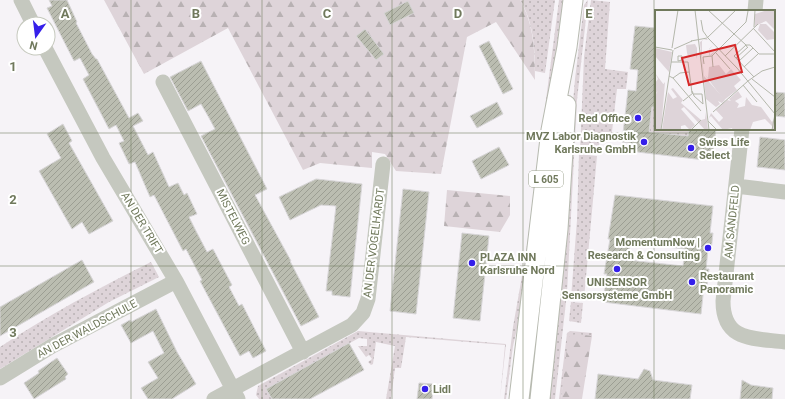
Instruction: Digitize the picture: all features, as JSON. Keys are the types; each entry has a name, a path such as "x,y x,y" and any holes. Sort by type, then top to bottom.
{"main road":[{"name":"L 605","path":"519,399 551,130 567,47 574,0"},
{"name":"L 605","path":"540,399 558,229 565,132 567,47"}],"street":[{"path":"21,0 29,16"},
{"path":"755,10 756,0"},
{"name":"AN DER TRIFT","path":"49,56 103,158 176,281 235,394"},
{"name":"MISTELWEG","path":"163,82 303,352"},
{"name":"AM SANDFELD","path":"742,130 723,301 724,316 729,326 740,336 785,342"},
{"name":"AN DER VOGELHARDT","path":"214,399 235,394 303,352 352,325 359,319 367,306 383,164"},
{"path":"736,186 785,192"},
{"name":"AN DER WALDSCHULE","path":"0,378 52,346 176,281"}],"green space":[{"path":"104,0 520,0 525,9 533,38 535,80 496,22 467,37 441,174 396,171 385,154 372,152 372,168 320,163 303,170 228,28 144,74"},
{"path":"520,0 555,0 545,73 535,71 532,34 528,17"},
{"path":"559,0 563,0 525,294 513,346 506,399 504,399 513,327 526,253"},
{"path":"588,0 577,100 567,293 555,399 548,399 575,79 584,5"},
{"path":"591,0 610,2 605,69 628,72 626,89 617,89 611,140 600,139 598,153 580,151 584,57"},
{"path":"652,107 655,107 655,130 689,130 688,136 649,132"},
{"path":"579,154 597,156 584,299 571,298 577,220"},
{"path":"447,190 510,196 510,215 500,232 444,226"},
{"path":"151,262 159,277 109,302 0,369 0,347 74,302"},
{"path":"571,302 583,303 581,323 569,321"},
{"path":"358,331 506,344 500,399 505,345 406,337 401,368 395,368 391,399 386,399 395,346 376,342 373,364 371,365 368,362 372,359 369,355 366,357 358,346 367,346 367,339 359,338 266,389 272,399 259,399 256,395 258,386"},
{"path":"570,331 592,333 592,336 570,335 561,399 559,399 567,333"},
{"path":"578,334 592,336 582,399 561,399 568,339 570,335"}],"building":[{"path":"49,0 67,0 77,22 76,23 92,54 97,59 129,118 138,113 143,121 133,126 148,155 153,152 169,187 178,183 184,195 187,193 197,214 189,217 196,231 207,252 213,249 232,285 229,287 239,306 242,304 266,351 253,358 249,351 240,356 200,281 202,280 186,249 183,251 154,195 150,197 135,162 129,164 119,143 124,141 116,125 109,129 83,79 89,75 80,58 74,61 56,26 56,16 51,16 47,8 52,6"},
{"path":"408,1 414,13 390,25 384,13"},
{"name":"Red Office","path":"635,26 655,28 655,107 652,107 649,132 688,136 689,130 716,130 713,152 705,151 704,160 629,151 630,143 622,142 628,90 636,91 638,70 630,69"},
{"path":"365,29 384,54 376,60 356,36"},
{"path":"489,41 513,89 503,94 479,46"},
{"path":"201,61 267,189 255,195 291,261 319,317 301,326 201,136 215,129 201,104 188,111 170,77"},
{"path":"775,92 785,93 785,117 775,116"},
{"path":"497,102 503,114 477,128 470,116"},
{"path":"63,124 72,141 69,143 113,221 89,234 82,222 72,229 39,171 61,158 47,134"},
{"path":"760,137 785,140 785,170 757,167"},
{"path":"499,147 509,165 481,179 472,161"},
{"path":"316,179 362,184 350,297 332,295 332,291 326,291 336,206 321,205 290,220 279,197"},
{"path":"403,189 429,192 416,314 390,311"},
{"path":"615,195 713,206 710,233 713,233 711,251 708,250 706,269 709,269 707,286 704,286 701,314 603,302 607,274 604,274 610,239 608,239","holes":["630,243 685,249 683,266 628,260"]},
{"name":"PLAZA INN Karlsruhe Nord","path":"462,233 489,236 480,321 453,318"},
{"path":"82,260 94,282 0,336 0,307"},
{"path":"156,309 177,352 196,384 172,399 148,399 141,388 158,378 148,362 164,353 153,331 131,343 121,325 130,320 131,322"},
{"path":"349,343 364,370 310,399 272,399 266,389"},
{"path":"57,358 68,374 65,377 66,379 34,399 24,383"},
{"path":"644,369 650,371 653,380 692,385 690,399 595,399 598,374 638,379"},
{"path":"742,380 751,385 773,388 772,399 740,399"},
{"name":"Lidl","path":"419,383 433,384 432,399 417,399"}],"place":[{"name":"Red Office","path":"638,118"},
{"name":"MVZ Labor Diagnostik Karlsruhe GmbH","path":"644,142"},
{"name":"Swiss Life Select","path":"691,148"},
{"name":"MomentumNow | Research & Consulting","path":"708,248"},
{"name":"PLAZA INN Karlsruhe Nord","path":"472,263"},
{"name":"UNISENSOR Sensorsysteme GmbH","path":"617,269"},
{"name":"Restaurant Panoramic","path":"692,282"},
{"name":"Lidl","path":"425,389"}]}
